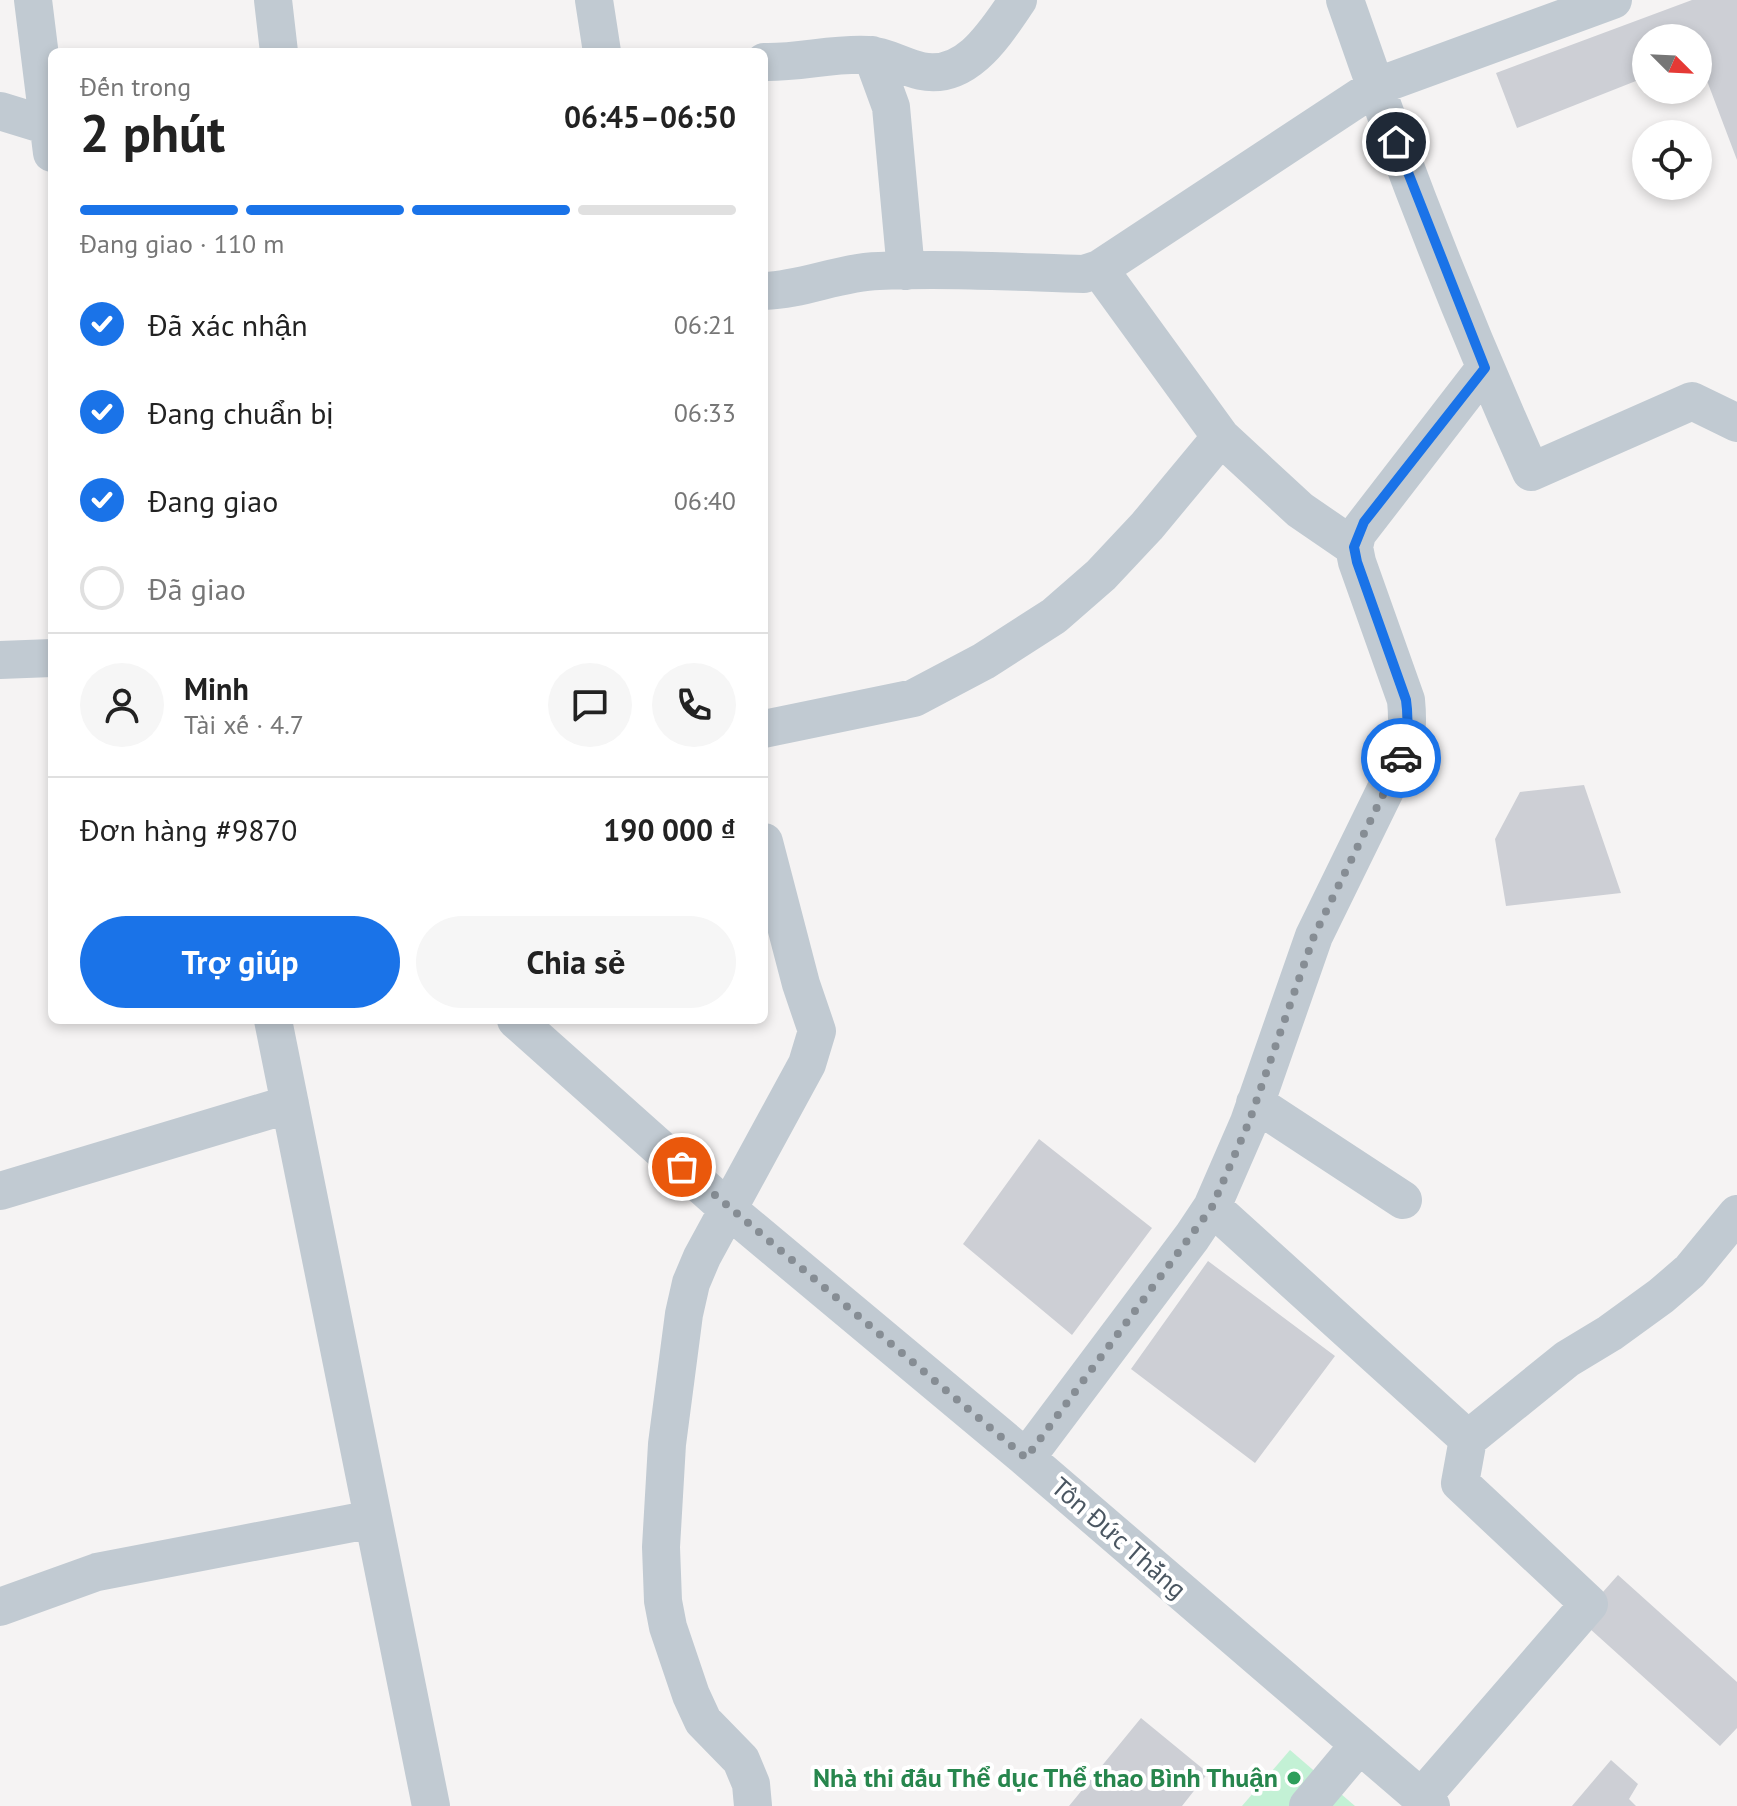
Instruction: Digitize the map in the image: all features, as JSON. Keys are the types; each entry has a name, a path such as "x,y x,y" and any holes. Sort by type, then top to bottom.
{"street":[{"path":"33,0 48,113"},
{"path":"273,0 279,48"},
{"path":"594,0 601,48"},
{"path":"768,62 872,55 922,72 952,70 966,63 985,45 1018,0"},
{"path":"1345,0 1375,87 1485,368 1531,472 1692,401 1737,423"},
{"path":"768,291 878,271 1084,274 1099,269 1375,87 1613,0"},
{"path":"872,55 891,107 906,271"},
{"path":"0,111 48,135"},
{"path":"1099,269 1221,437 1300,510 1354,547"},
{"path":"1026,1458 1212,1207 1255,1103 1314,936 1407,740 1406,700 1354,547 1364,522 1485,368"},
{"path":"768,728 904,701 984,661 1054,616 1101,575 1147,526 1221,437"},
{"path":"0,660 48,658"},
{"path":"753,1806 751,1784 741,1760 733,1748 703,1721 691,1695 668,1627 661,1572 667,1444 691,1283 702,1257 807,1064 817,1031 768,857"},
{"path":"274,1024 373,1519 425,1805"},
{"name":"Tôn Đức Thắng","path":"520,1024 729,1210 1026,1458 1426,1802"},
{"path":"1255,1103 1403,1200"},
{"path":"0,1191 290,1104"},
{"path":"1212,1207 1468,1439"},
{"path":"1426,1802 1589,1604 1460,1483 1468,1439 1567,1359 1610,1333 1671,1287 1690,1271 1737,1214"},
{"path":"0,1607 97,1572 373,1519"},
{"path":"1308,1806 1359,1745"}],"green space":[{"name":"Nhà thi đấu Thể dục Thể thao Bình Thuận","path":"1290,1750 1355,1806 1242,1806"}],"building":[{"path":"1692,0 1737,0 1737,160 1712,94 1712,24 1632,24 1632,83 1517,128 1496,73"},
{"path":"1584,785 1621,893 1506,906 1495,839 1520,792"},
{"path":"1039,1139 1152,1228 1072,1335 963,1244"},
{"path":"1208,1261 1335,1356 1255,1463 1131,1369"},
{"path":"1618,1575 1737,1682 1737,1728 1720,1746 1579,1619"},
{"path":"1141,1718 1208,1773 1182,1806 1069,1806"},
{"path":"1611,1760 1638,1784 1629,1799 1636,1806 1572,1806"}],"way so far":[{"path":"682,1167 729,1210 1026,1458 1212,1207 1249,1122 1314,936 1401,758"}],"place":[{"name":"Nhà thi đấu Thể dục Thể thao Bình Thuận","path":"1294,1778"}],"route":[{"path":"1396,142 1485,368 1364,522 1354,547 1406,700 1407,740 1401,758"}]}
